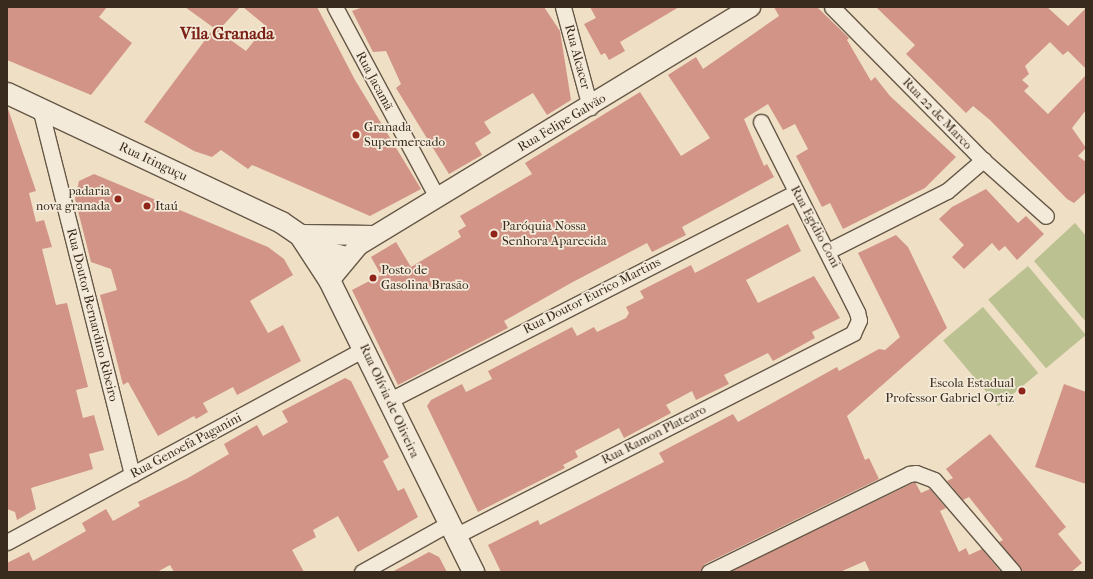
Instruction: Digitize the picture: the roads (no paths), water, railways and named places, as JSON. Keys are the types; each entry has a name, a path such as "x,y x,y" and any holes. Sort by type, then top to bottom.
{"main road":[{"name":"Rua Itinguçu","path":"9,97 40,108 298,234 314,247 345,257"},
{"name":"Rua Olívia de Oliveira","path":"298,234 329,280 473,572"}],"street":[{"name":"Rua Jacamã","path":"335,7 437,197"},
{"name":"Rua Alcacer","path":"563,7 590,107"},
{"name":"Rua Felipe Galvão","path":"329,280 345,257 374,235 590,107 750,7"},
{"name":"Rua 22 de Marco","path":"832,7 983,160 1046,216"},
{"name":"Rua Doutor Bernardino Ribeiro","path":"40,108 132,475"},
{"name":"Rua Egídio Coni","path":"761,122 796,192 828,251 857,312 859,320 853,334"},
{"path":"828,251 947,192 983,160"},
{"name":"Rua Doutor Eurico Martins","path":"388,401 796,192"},
{"path":"298,234 374,235"},
{"name":"Rua Ramon Platearo","path":"362,572 452,530 853,334"},
{"name":"Rua Genoefa Paganini","path":"7,542 364,349"},
{"path":"709,572 916,473 934,480 1013,572"}],"place":[{"name":"Granada Supermercado","path":"356,135"},
{"name":"padaria nova granada","path":"118,199"},
{"name":"Itaú","path":"147,206"},
{"name":"Paróquia Nossa Senhora Aparecida","path":"494,234"},
{"name":"Posto de Gasolina Brasão","path":"373,278"},
{"name":"Escola Estadual Professor Gabriel Ortiz","path":"1022,391"}],"district":[{"name":"Vila Granada","path":"227,34"}]}
